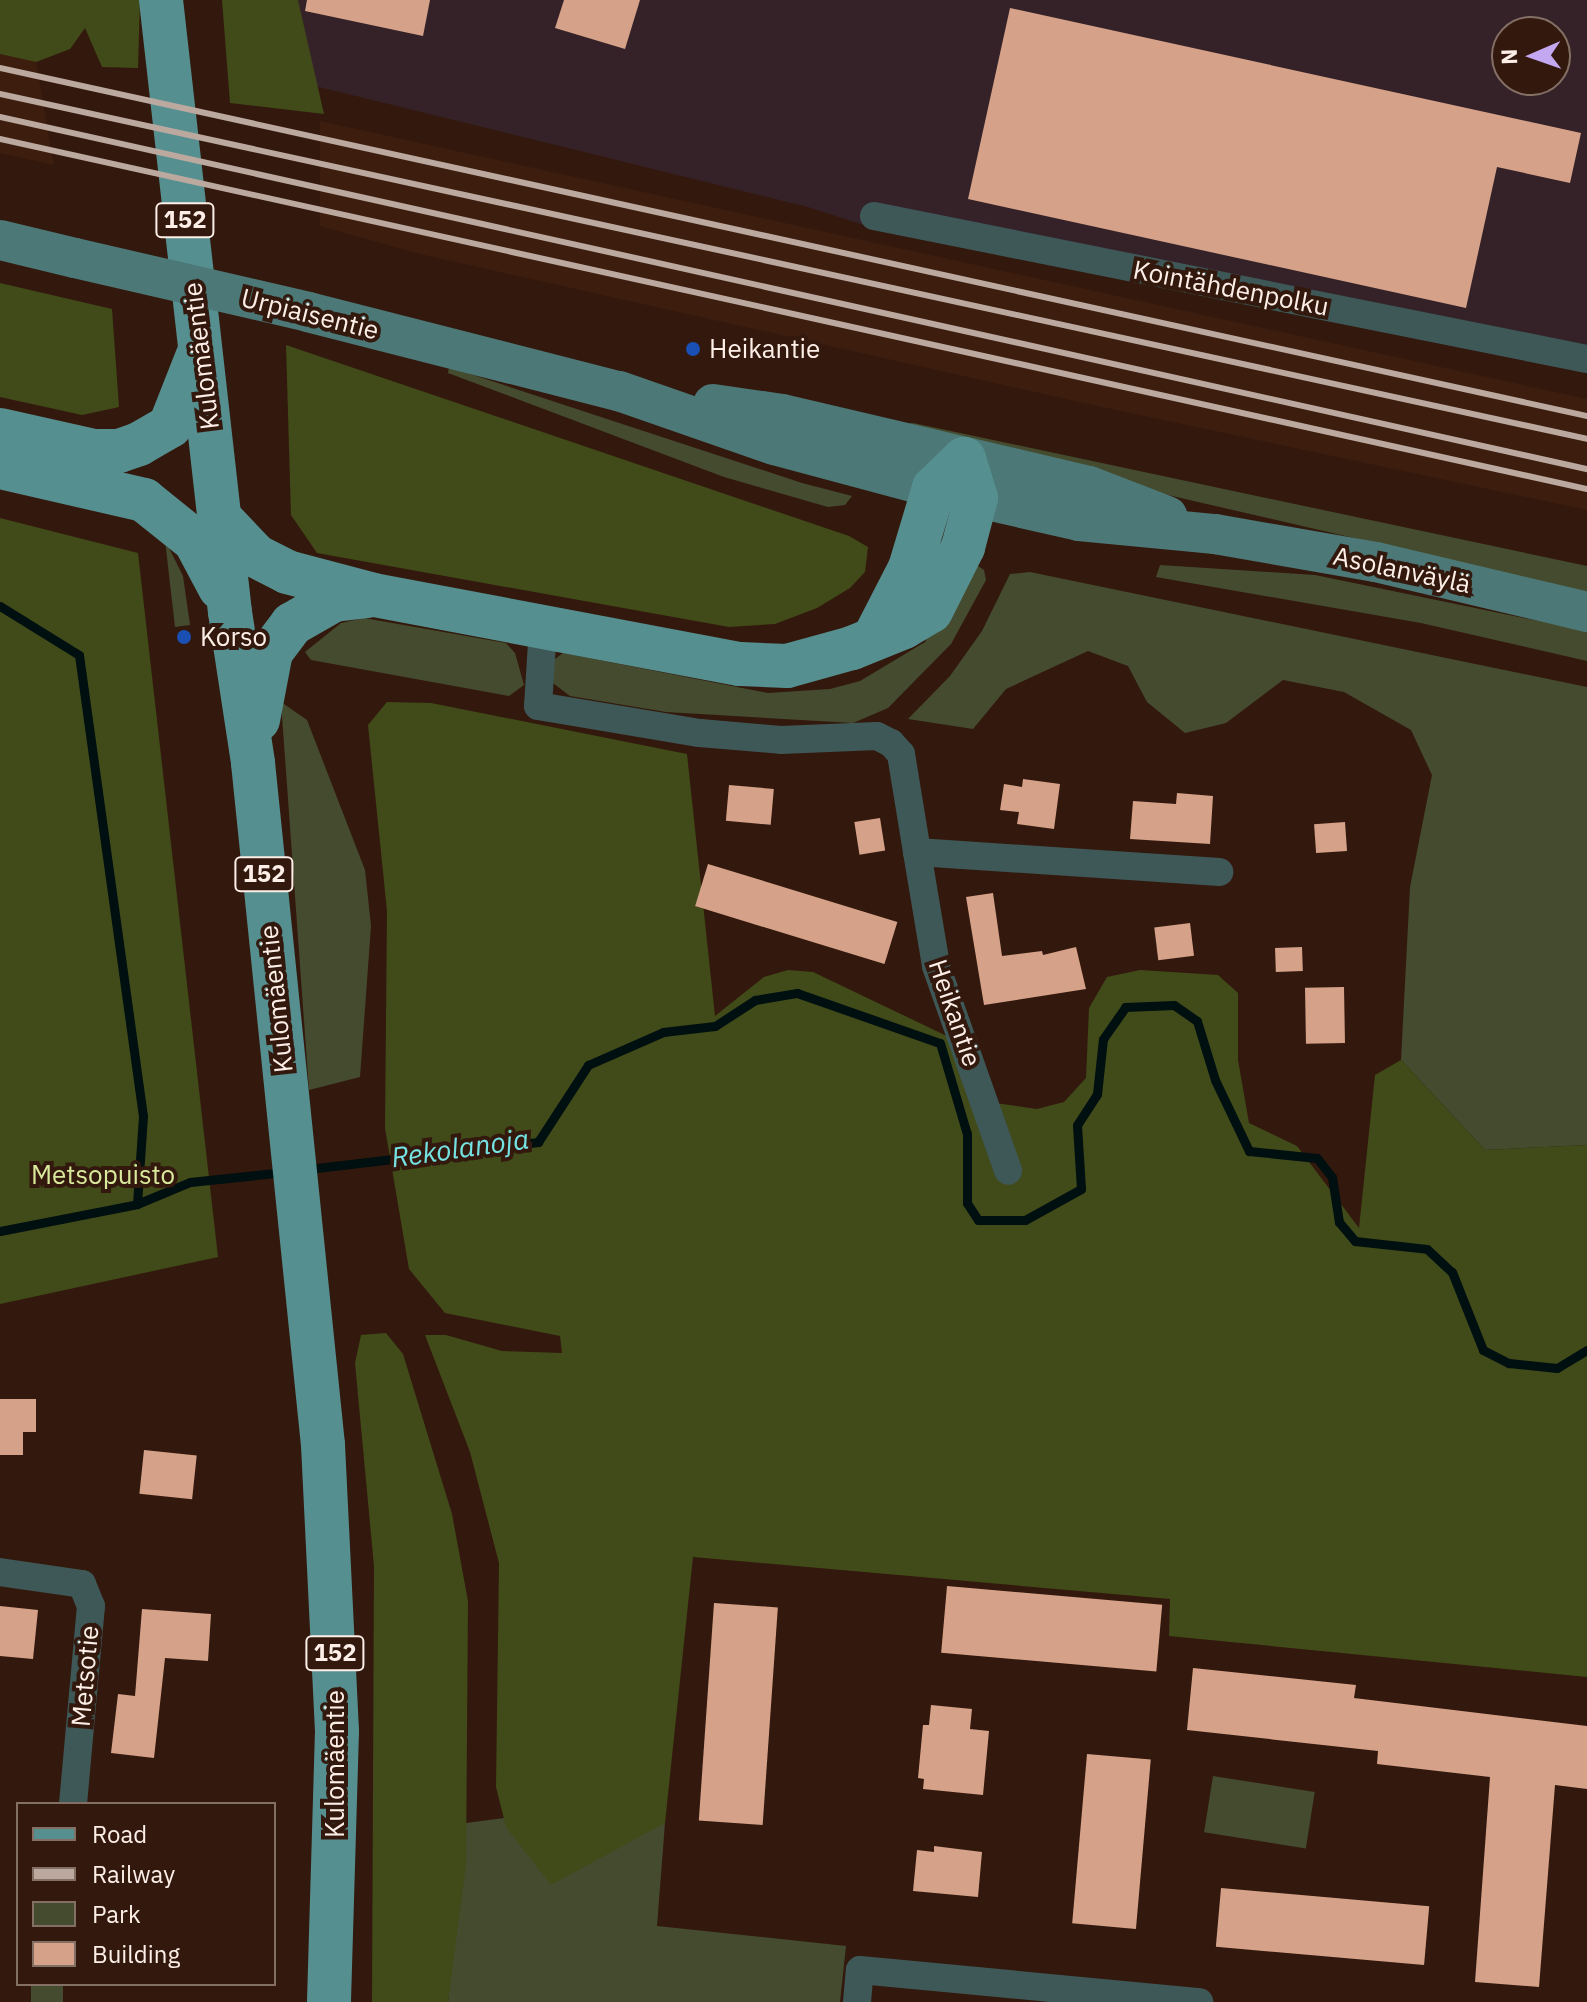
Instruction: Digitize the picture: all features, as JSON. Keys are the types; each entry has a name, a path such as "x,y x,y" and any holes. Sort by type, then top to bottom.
{"main road":[{"name":"Kulomäentie","path":"161,0 230,612 253,763 284,1079 311,1305 335,1639 335,1897 329,2002"},
{"name":"Urpiaisentie","path":"0,240 308,312 619,391 782,414 958,482"},
{"path":"0,430 94,451 119,451 139,444 170,426 200,349"},
{"path":"0,467 144,500 195,541 230,612"},
{"path":"219,517 256,556 287,572 374,595 740,664 787,666 824,659 874,638 958,482"},
{"name":"Asolanväylä","path":"958,482 1089,486 1215,534 1376,562 1587,612"},
{"path":"253,763 271,652 311,610 334,600 374,595"}],"street":[{"name":"Kointähdenpolku","path":"874,216 1587,359"},
{"name":"Heikantie","path":"543,627 538,706 700,733 781,740 877,736 891,743 901,754 936,966 1008,1171"},
{"path":"917,852 1219,872"},
{"name":"Metsotie","path":"0,1572 82,1584 91,1606 73,1802"},
{"path":"857,2002 860,1970 1199,2002"}],"shaded area":[{"path":"298,0 1587,0 1587,348 882,231 808,207 315,86"},
{"path":"0,54 36,62 54,165 0,153"},
{"path":"320,121 1587,399 1587,510 1102,407 420,254 320,226"}],"green space":[{"path":"0,0 140,0 138,68 102,67 85,28 70,49 36,62 0,54"},
{"path":"222,0 298,0 324,114 230,103"},
{"path":"0,283 112,309 119,407 82,415 0,397"},
{"path":"286,345 849,536 868,547 865,572 850,588 817,608 775,624 729,627 317,553 291,515"},
{"path":"449,367 802,483 852,496 845,505 828,507 724,477 448,373"},
{"path":"913,423 1587,566 1587,592 1047,467 898,425"},
{"name":"Metsopuisto","path":"0,518 138,553 218,1257 0,1304"},
{"path":"165,540 183,576 190,625 175,627"},
{"path":"970,561 984,570 986,580 951,644 888,708 853,723 666,712 570,696 553,683 551,662 563,653 768,693 830,689 860,681 925,642"},
{"path":"1160,565 1315,575 1587,631 1587,661 1421,623 1156,577"},
{"path":"1030,572 1587,687 1587,1145 1485,1150 1401,1060 1410,887 1432,775 1411,730 1344,692 1283,680 1226,723 1185,733 1147,702 1128,666 1088,651 1006,689 973,729 908,719 950,676 982,631 1010,574"},
{"path":"364,618 506,643 515,653 524,685 509,696 311,660 305,652 341,623"},
{"path":"281,702 307,720 365,870 371,926 360,1077 309,1090"},
{"path":"387,702 431,703 687,754 715,1016 764,977 788,970 813,972 951,1038 968,1099 1037,1109 1064,1102 1086,1078 1089,1008 1107,977 1140,970 1218,975 1238,993 1238,1060 1249,1123 1297,1146 1359,1228 1375,1075 1401,1060 1485,1150 1587,1145 1587,1677 1169,1636 1170,1599 693,1557 665,1823 551,1885 506,1827 496,1787 499,1563 470,1452 425,1335 446,1335 502,1351 562,1353 560,1336 445,1313 409,1269 385,1128 387,911 368,725"},
{"path":"386,1333 403,1354 452,1514 468,1601 466,1865 448,2002 372,2002 374,1566 355,1363 361,1335"},
{"path":"1213,1776 1315,1792 1306,1848 1204,1832"},
{"path":"558,1811 665,1823 657,1926 846,1946 840,2002 448,2002 466,1823"},
{"path":"31,1986 63,1986 63,2002 31,2002"}],"building":[{"path":"307,0 430,0 423,36 305,11"},
{"path":"564,0 640,0 625,49 555,28"},
{"path":"1010,8 1581,133 1570,183 1497,167 1466,308 968,199"},
{"path":"1023,779 1060,784 1054,829 1017,824 1019,812 1000,810 1004,784 1022,787"},
{"path":"729,785 774,789 771,825 726,821"},
{"path":"1177,793 1213,796 1210,844 1130,839 1133,801 1176,804"},
{"path":"880,818 885,851 859,855 854,822"},
{"path":"1345,822 1347,851 1316,853 1314,824"},
{"path":"708,864 897,922 884,964 695,906"},
{"path":"993,893 1002,956 1042,951 1043,955 1076,947 1086,989 984,1005 966,897"},
{"path":"1190,923 1194,956 1158,960 1154,927"},
{"path":"1302,947 1303,971 1276,972 1275,948"},
{"path":"1344,987 1345,1043 1306,1044 1305,988"},
{"path":"0,1399 36,1399 36,1432 23,1432 23,1455 0,1455"},
{"path":"144,1450 197,1456 192,1499 139,1494"},
{"path":"947,1586 1162,1605 1156,1672 941,1653"},
{"path":"714,1603 778,1607 763,1825 699,1820"},
{"path":"0,1606 38,1610 33,1659 0,1656"},
{"path":"142,1609 211,1614 208,1661 165,1658 154,1758 111,1753 118,1694 135,1696"},
{"path":"1193,1668 1356,1685 1354,1698 1587,1726 1587,1789 1555,1785 1539,1987 1475,1982 1490,1777 1377,1764 1378,1751 1187,1730"},
{"path":"931,1705 972,1709 970,1729 989,1731 983,1795 923,1789 924,1779 918,1778 923,1725 929,1725"},
{"path":"1087,1754 1151,1760 1136,1929 1072,1923"},
{"path":"934,1846 982,1852 978,1897 913,1891 917,1850 934,1852"},
{"path":"1221,1888 1429,1906 1424,1965 1216,1947"}],"waterway":[{"path":"0,606 79,655 143,1116 137,1204"},
{"name":"Rekolanoja","path":"308,1169 538,1142 588,1065 663,1032 715,1026 755,1000 797,993 940,1043 967,1134 967,1203 978,1220 1025,1220 1081,1189 1077,1125 1097,1094 1103,1039 1125,1007 1174,1005 1197,1021 1215,1080 1249,1151 1317,1158 1332,1177 1339,1222 1355,1241 1427,1249 1452,1272 1483,1350 1509,1363 1557,1368 1587,1350"},
{"name":"Rekolanoja","path":"0,1231 137,1204 190,1182 285,1172"}],"railway":[{"path":"0,68 1587,416"},
{"path":"0,94 1587,439"},
{"path":"0,117 1587,469"},
{"path":"0,139 1587,489"}],"place":[{"name":"Heikantie","path":"693,349"},
{"name":"Korso","path":"184,637"}]}
